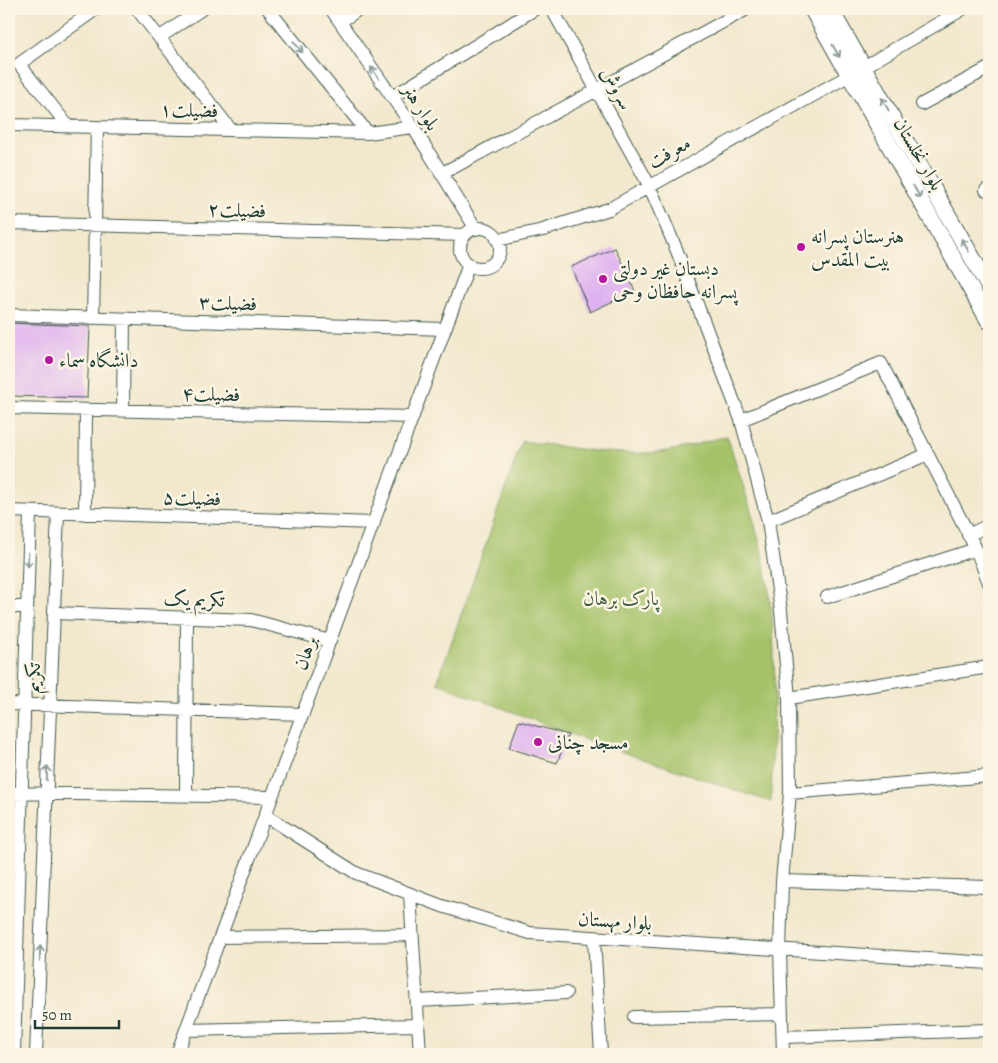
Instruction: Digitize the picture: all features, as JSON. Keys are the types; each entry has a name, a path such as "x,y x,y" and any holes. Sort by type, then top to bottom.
{"main road":[{"name":"بلوار نخلستان","path":"812,9 857,71 989,287"},
{"name":"بلوار نخلستان","path":"830,9 857,71 989,321"}],"street":[{"path":"68,126 19,64 96,9"},
{"path":"137,9 231,130"},
{"path":"160,37 202,9"},
{"path":"268,9 368,133"},
{"name":"بلوار هنر","path":"331,9 413,127 441,174 470,232"},
{"path":"340,22 359,9"},
{"path":"392,97 535,9"},
{"name":"سروش","path":"552,9 649,185 677,251 741,420 768,521 781,611 789,698 790,793 782,881 780,950 783,1054"},
{"path":"441,174 747,9"},
{"name":"معرفت","path":"497,240 543,230 609,209 649,185 857,71 963,9"},
{"path":"922,104 989,68"},
{"name":"فضیلت۱","path":"9,125 368,133 413,127"},
{"path":"93,318 97,127"},
{"name":"فضیلت۲","path":"9,223 470,232"},
{"path":"487,229 495,234 497,240 500,252 494,263 481,268 464,260 460,248 470,232 487,229"},
{"name":"برهان","path":"177,1054 469,264"},
{"name":"فضیلت۳","path":"9,315 445,328"},
{"path":"123,411 124,319"},
{"path":"741,420 881,363 976,549 989,583"},
{"name":"فضیلت۴","path":"9,408 413,417"},
{"path":"85,514 86,410"},
{"path":"768,521 928,454"},
{"name":"فضیلت۵","path":"9,511 374,522"},
{"name":"تکریم","path":"14,1054 15,793 24,705 30,512"},
{"name":"تکریم","path":"36,1054 58,513"},
{"path":"968,535 989,525"},
{"path":"827,597 976,549"},
{"path":"9,607 27,607"},
{"name":"تکریم یک","path":"54,613 251,620 330,641"},
{"path":"186,618 186,796"},
{"path":"789,698 989,667"},
{"path":"9,704 303,714"},
{"path":"790,793 989,776"},
{"path":"15,793 272,797"},
{"name":"بلوار مهستان","path":"266,815 356,873 410,894 530,933 594,939 989,963"},
{"path":"782,881 989,887"},
{"path":"410,894 420,1054"},
{"path":"220,937 412,935"},
{"path":"594,939 601,1054"},
{"path":"13,979 39,980"},
{"path":"417,1001 566,993"},
{"path":"634,1017 782,1014"},
{"path":"186,1030 418,1024"},
{"path":"783,1037 989,1030"}],"green space":[{"name":"پارک برهان","path":"727,436 757,534 770,596 774,655 771,802 581,738 437,683 522,441 594,451 649,453 682,448"}],"building":[{"name":"دبستان غیر دولتی پسرانه حافظان وحی","path":"615,248 635,291 590,312 571,267"},
{"name":"دانشگاه سماء","path":"9,323 90,326 87,398 9,396"},
{"name":"مسجد چنانی","path":"519,721 568,735 557,763 509,748"}],"place":[{"name":"هنرستان پسرانه بیت المقدس","path":"801,247"},
{"name":"دبستان غیر دولتی پسرانه حافظان وحی","path":"603,279"},
{"name":"دانشگاه سماء","path":"49,360"},
{"name":"مسجد چنانی","path":"538,742"}]}
